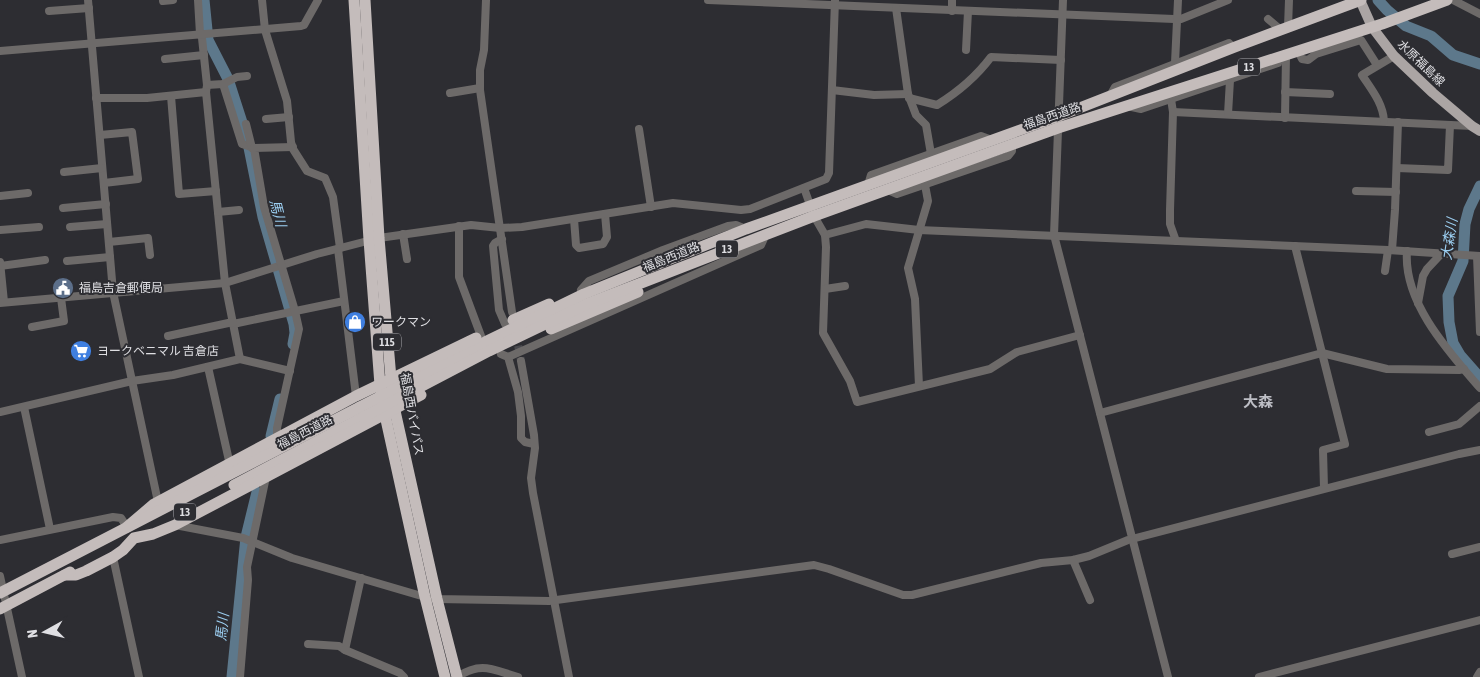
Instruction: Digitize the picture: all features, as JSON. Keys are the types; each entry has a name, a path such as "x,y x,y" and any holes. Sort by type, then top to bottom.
{"highway":[{"name":"福島西バイパス","path":"354,0 385,382 431,598 445,677"},
{"name":"福島西バイパス","path":"365,0 374,239"},
{"name":"福島西道路","path":"406,389 485,342 584,294 746,229 888,190 1012,144 1111,94 1360,0"},
{"name":"福島西道路","path":"2,592 360,407 406,389 490,351 587,304 766,234 868,185 992,140 1126,106 1377,25 1447,0"},
{"path":"127,527 158,502 277,439 360,407 385,382 505,324 653,259 673,258"},
{"path":"65,575 76,575 113,557 123,550 134,538 154,534 175,525 390,412 504,355 534,337 663,282 696,261"},
{"name":"福島西道路","path":"4,607 134,538 360,407"},
{"name":"福島西バイパス","path":"431,598 457,677"}],"main road":[{"name":"水原福島線","path":"1360,0 1377,25 1394,56 1476,129"}],"street":[{"path":"163,1 173,0"},
{"path":"198,0 205,34 204,55 225,283 240,359"},
{"path":"262,0 265,30 287,101 293,147 306,171 325,178 332,196 344,301 360,407"},
{"path":"0,51 301,26 304,25 318,0"},
{"path":"486,0 480,88 512,312"},
{"path":"708,0 835,2 952,11 1178,19 1228,0"},
{"path":"952,0 952,11"},
{"path":"1063,0 1054,235 1168,677"},
{"path":"1175,63 1178,0"},
{"path":"1268,19 1284,29 1288,0"},
{"path":"1453,0 1480,14"},
{"path":"0,261 2,302 60,298 225,283 374,239 460,226 522,227 673,203 741,210 750,209 826,179 829,173 835,2"},
{"path":"49,12 89,4 113,292 158,502"},
{"path":"896,8 908,96 916,116 926,125 931,154"},
{"path":"966,50 968,11"},
{"path":"1298,51 1302,59 1308,60 1316,54 1361,40 1377,65"},
{"path":"1111,94 1115,87 1175,63 1229,43 1235,47"},
{"path":"165,59 204,55"},
{"path":"1126,106 1141,109 1280,62 1286,55"},
{"path":"1285,118 1286,55"},
{"path":"1384,121 1380,104 1362,75 1394,56"},
{"path":"832,90 874,95 908,96 937,105 970,81 981,71 991,57 1060,60"},
{"path":"96,98 171,96 207,89 247,76"},
{"path":"1228,114 1230,80"},
{"path":"227,82 242,144 251,147 293,147"},
{"path":"450,93 480,88"},
{"path":"1285,92 1330,94"},
{"path":"171,96 179,194 216,191"},
{"path":"1171,99 1173,112 1170,224 1176,241"},
{"path":"1173,112 1384,121 1450,125 1476,129"},
{"path":"266,119 289,117"},
{"path":"1385,271 1390,250 1396,192 1398,122"},
{"path":"246,124 278,266 299,328 288,371 277,428 277,439"},
{"path":"1397,168 1448,170 1450,125"},
{"path":"639,129 651,207"},
{"path":"100,135 132,132 138,179 104,183"},
{"path":"868,185 871,175 980,136 992,140"},
{"path":"888,190 897,194 1008,156 1012,151 1012,144"},
{"path":"64,172 102,168"},
{"path":"919,386 915,299 908,268 928,201 925,185"},
{"path":"804,188 812,211 825,235 823,333 850,381 857,402 990,368 1017,352 1080,335"},
{"path":"1356,191 1396,192"},
{"path":"0,196 28,193"},
{"path":"63,208 106,204"},
{"path":"218,212 239,210"},
{"path":"574,219 576,245 579,248 598,246 603,244 607,237 605,214"},
{"path":"70,227 107,224"},
{"path":"825,235 866,224 920,230 1390,250 1476,256 1480,332"},
{"path":"581,290 589,281 663,250 728,226 736,225 746,229"},
{"path":"460,226 459,277 480,336"},
{"path":"0,230 39,227"},
{"path":"403,234 407,258"},
{"path":"534,444 525,442 521,438 518,392 504,355 761,245 766,234"},
{"path":"109,242 148,238 150,255"},
{"path":"502,239 493,246 499,310 505,324"},
{"path":"1295,246 1345,444 1323,450 1324,488"},
{"path":"1407,251 1406,264 1409,280 1418,303 1449,350 1480,388"},
{"path":"1418,303 1423,276 1427,268 1442,253"},
{"path":"67,261 110,257"},
{"path":"0,266 45,260"},
{"path":"824,288 845,286"},
{"path":"32,327 64,321 60,298"},
{"path":"168,336 344,301"},
{"path":"1100,413 1322,353 1387,369 1464,369"},
{"path":"0,412 132,381 240,359 288,371"},
{"path":"521,361 534,444 531,478 569,677"},
{"path":"208,367 230,465"},
{"path":"1429,432 1458,424 1480,406"},
{"path":"24,407 50,530"},
{"path":"175,525 248,539 292,558 431,598 553,600 814,565 829,568 903,596 1041,563 1073,560 1089,556 1133,539 1324,488 1480,450"},
{"path":"240,677 248,580 248,539 266,477"},
{"path":"0,540 113,517 121,518 127,527"},
{"path":"1452,554 1480,547"},
{"path":"113,557 139,677"},
{"path":"1073,560 1090,600"},
{"path":"0,576 4,607 22,677"},
{"path":"345,650 361,578"},
{"path":"1259,677 1480,620"},
{"path":"308,644 339,646 400,673 404,677"},
{"path":"457,677 466,671 482,667 496,669 518,677"},
{"path":"1477,677 1480,672"}],"waterway":[{"name":"馬川","path":"204,0 208,40 228,79 247,138 263,217 294,324 293,344"},
{"name":"大森川","path":"1378,0 1406,26 1431,36 1453,55 1480,64"},
{"name":"大森川","path":"1480,186 1469,209 1465,224 1463,261 1448,296 1449,322 1453,343 1460,355 1480,378"},
{"name":"馬川","path":"271,436 280,399"},
{"name":"馬川","path":"232,677 246,537 257,492"}],"tunnel":[{"path":"516,334 521,361"}],"place":[{"name":"福島吉倉郵便局","path":"63,288"},
{"name":"ワークマン","path":"355,322"},
{"name":"ヨークベニマル 吉倉店","path":"81,351"}],"district":[{"name":"大森","path":"1258,402"}]}
